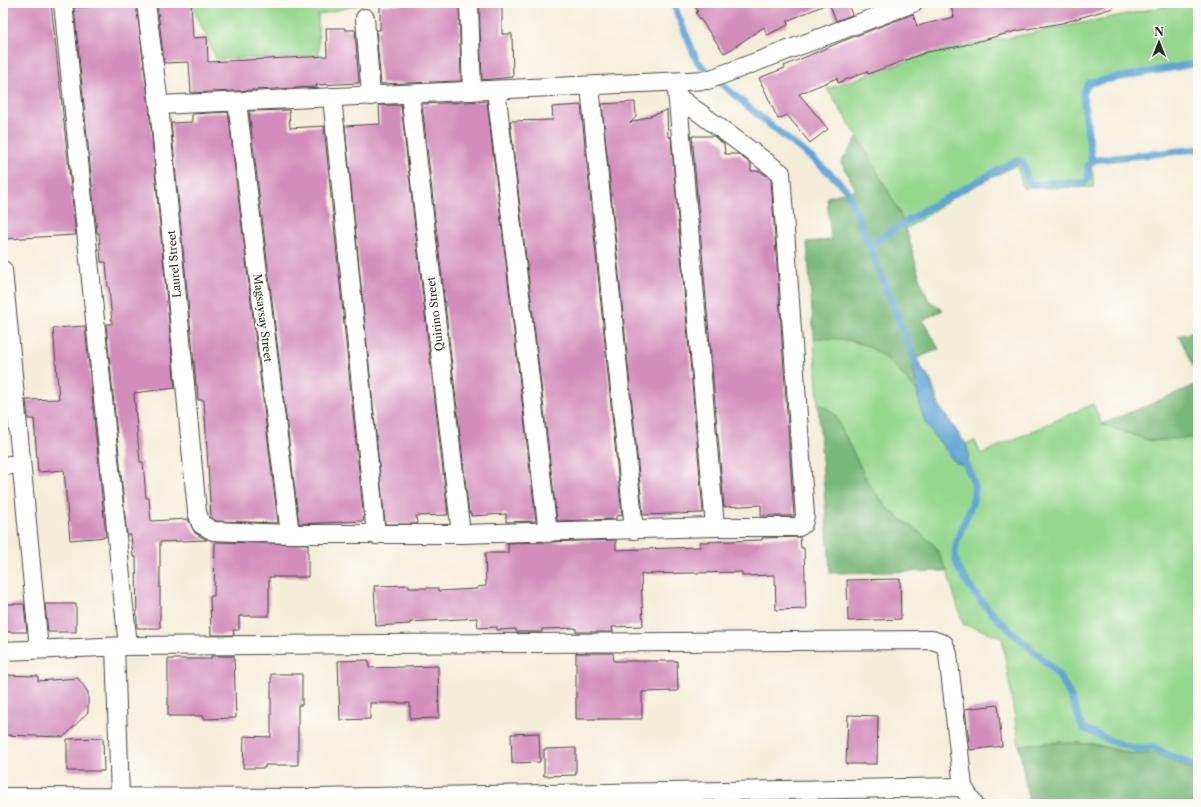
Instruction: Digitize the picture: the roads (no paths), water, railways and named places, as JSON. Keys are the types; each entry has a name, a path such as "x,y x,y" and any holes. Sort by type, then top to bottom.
{"street":[{"path":"63,3 121,646 120,797"},
{"name":"Laurel Street","path":"146,3 159,105 197,512 201,524 213,531 290,534"},
{"path":"159,105 590,86 677,89 743,68 913,3"},
{"path":"469,4 472,91"},
{"path":"366,18 371,96"},
{"path":"590,86 634,530"},
{"path":"677,89 715,527"},
{"path":"290,534 376,535 548,533 715,527 799,527 803,524 805,516 781,173 677,89"},
{"path":"496,90 548,533"},
{"name":"Quirino Street","path":"410,94 461,534"},
{"path":"332,98 376,535"},
{"name":"Magsaysay Street","path":"237,102 290,534"},
{"path":"3,270 12,465 39,649"},
{"path":"3,651 121,646 932,640 944,644 948,654 963,787 974,804"},
{"path":"9,800 63,801 120,797 188,801 315,801 963,787"}],"water":[{"path":"915,359 931,381 939,406 966,444 969,455 967,467 955,462 926,424 920,407 913,368"}],"waterway":[{"path":"673,3 696,59 703,68 824,169 848,192 918,368"},
{"path":"1092,162 1083,95 1088,83 1198,63"},
{"path":"870,245 928,208 1017,160 1023,162 1028,182 1034,185 1057,182 1084,183 1088,179 1088,165 1095,160 1198,149"},
{"path":"963,460 970,472 974,485 974,495 958,538 956,559 959,569 973,591 1008,629 1045,661 1060,677 1068,691 1083,728 1111,741 1136,749 1153,747 1170,756 1198,766"}]}
